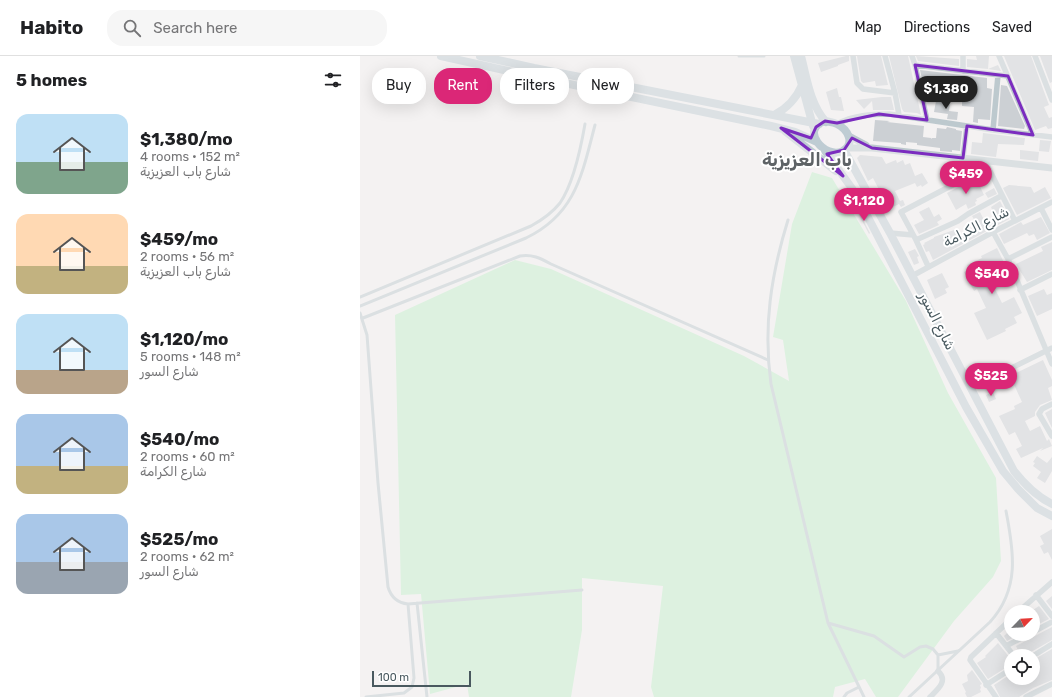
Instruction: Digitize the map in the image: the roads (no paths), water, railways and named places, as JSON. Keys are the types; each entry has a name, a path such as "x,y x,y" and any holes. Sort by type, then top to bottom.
{"main road":[{"path":"441,56 781,128 802,134 815,141 822,148 833,152 841,152 846,149 850,141 845,130 837,124 818,125 480,56"},
{"path":"794,56 802,85 818,125"},
{"path":"801,56 813,101 818,112 818,125 815,141"},
{"path":"774,115 780,112 796,98 802,85"},
{"path":"781,128 843,176"},
{"name":"شارع السور","path":"822,148 858,198 966,407 1003,471 1037,508 1052,516"},
{"name":"شارع السور","path":"846,149 1014,471 1033,492 1052,504"}],"street":[{"path":"853,56 857,83 863,89 895,93"},
{"path":"885,56 900,115"},
{"path":"912,56 927,120"},
{"path":"963,56 963,71"},
{"path":"1035,56 1052,100"},
{"path":"1001,57 1033,135"},
{"path":"915,64 998,76 1008,76"},
{"path":"993,130 998,76"},
{"path":"837,124 850,118 864,115 900,115 993,130 1052,137"},
{"path":"963,158 967,126"},
{"path":"849,136 872,148"},
{"path":"846,149 872,148 963,158 986,164 1052,168"},
{"path":"986,164 1014,222"},
{"path":"928,266 901,212 986,164"},
{"path":"916,240 958,221 1001,196"},
{"name":"شارع الكرامة","path":"912,276 928,266 1052,202"},
{"path":"1041,208 1052,230"},
{"path":"993,232 1008,259 1052,364"},
{"path":"890,233 913,235"},
{"path":"1008,259 1052,237"},
{"path":"1020,290 1052,274"},
{"path":"971,388 1052,348"},
{"path":"1052,404 1041,410 1039,414 1052,436"},
{"path":"1025,605 1052,582"},
{"path":"1036,595 1052,616"},
{"path":"1040,628 1052,622"},
{"path":"996,697 971,663 970,658 1004,626"},
{"path":"996,634 1008,649"},
{"path":"1006,646 1016,641"},
{"path":"1040,652 1052,644"},
{"path":"930,697 943,683 942,676 938,670"},
{"path":"986,685 1004,673"},
{"path":"1026,697 1034,695 1052,684"}],"lane":[{"path":"739,56 764,56"},
{"path":"360,296 531,226 548,216 560,203 568,188 586,124"},
{"path":"360,306 526,238 535,234 552,222 567,204 575,190 584,166 595,125"},
{"path":"584,130 593,132"},
{"path":"548,216 552,222"},
{"path":"788,220 778,254 771,289 768,324 768,360 771,384 828,622 864,697"},
{"path":"363,318 528,254 536,256 768,360"},
{"path":"360,313 363,318 367,335 378,483 388,587 395,599 401,603 408,604 416,602 582,590"},
{"path":"910,697 996,616 1004,602 1010,588 1013,572 1013,557 1006,511"},
{"path":"416,602 427,697"},
{"path":"366,697 404,693 408,691 414,683 408,604"},
{"path":"828,622 874,636 904,657 920,646 926,646 933,649 938,655 938,670"},
{"path":"938,655 960,651"},
{"path":"844,697 847,693 859,687"}],"district":[{"name":"باب العزيزية","path":"807,160"}]}
